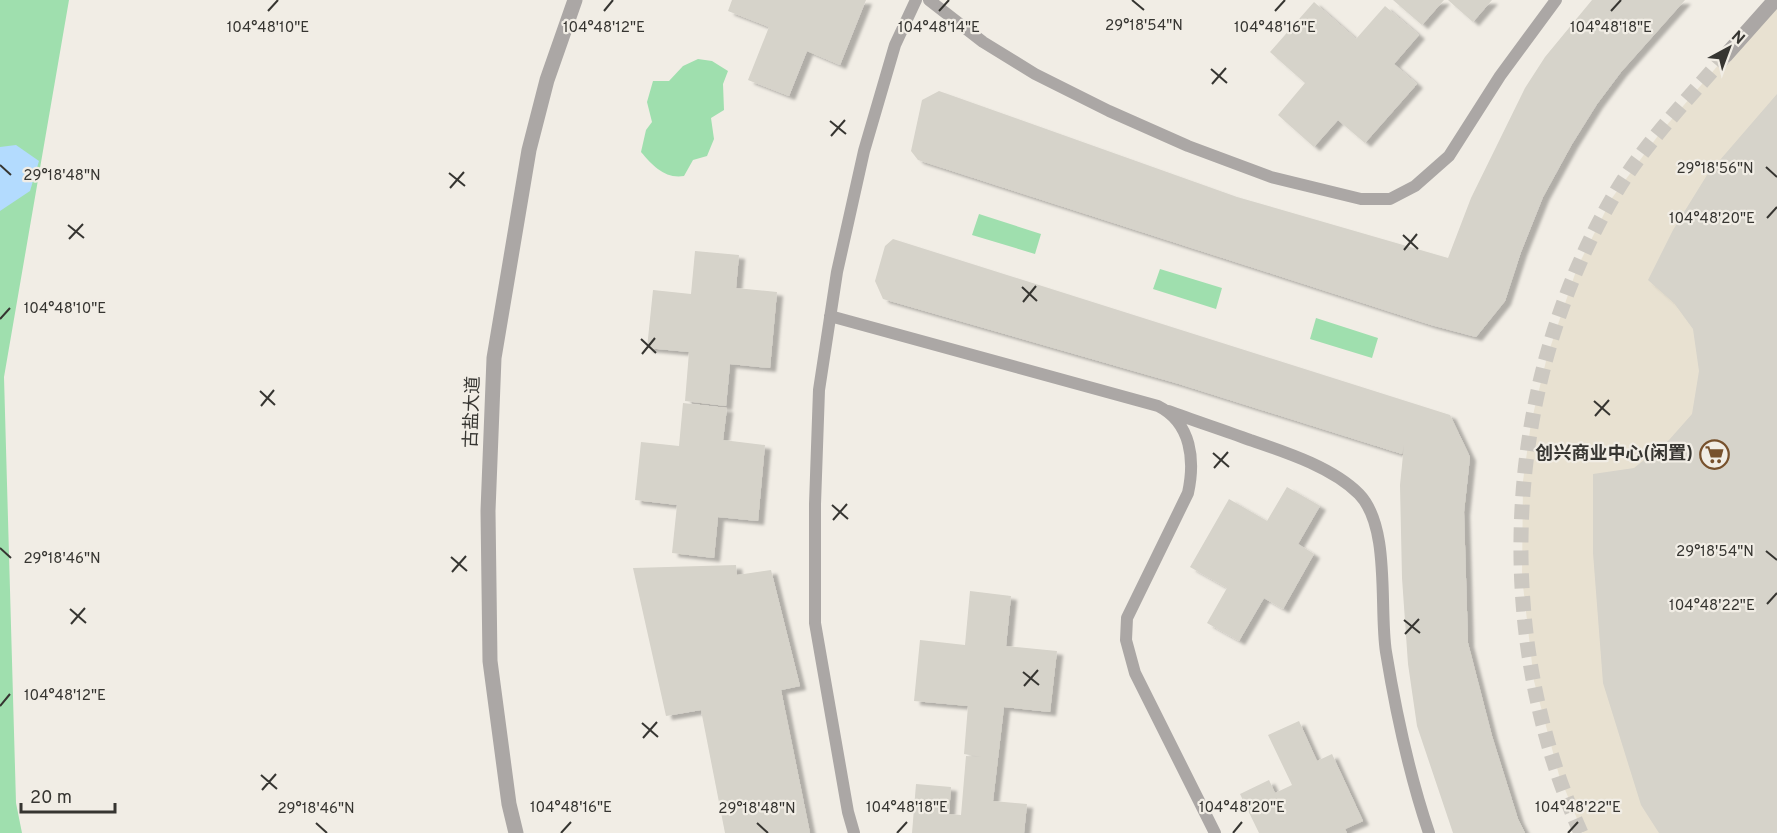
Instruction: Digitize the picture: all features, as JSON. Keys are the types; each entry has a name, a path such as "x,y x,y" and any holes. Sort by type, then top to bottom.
{"street":[{"name":"古盐大道","path":"516,833 509,804 490,661 488,511 494,358 530,150 547,80 575,0"},
{"path":"1726,54 1775,0"}],"lane":[{"path":"854,833 848,812 815,623 815,504 819,390 837,272 864,151 895,45 916,0"},
{"path":"929,0 983,42 1035,74 1109,111 1188,146 1271,177 1361,198 1390,199 1415,186 1449,156 1500,76 1556,0"},
{"path":"830,315 1158,406 1305,460 1338,478 1360,494 1371,513 1380,543 1385,649 1403,745 1429,833"},
{"path":"1168,411 1188,439 1192,456 1192,475 1188,494 1127,618 1126,640 1135,673 1215,833"}],"shaded area":[{"path":"1774,0 1777,0 1777,833 1583,833 1559,775 1534,681 1522,577 1523,481 1531,423 1547,357 1577,268 1612,198 1660,133"}],"green space":[{"path":"0,0 69,0 4,377 16,803 22,833 0,833"},
{"path":"698,59 712,61 728,71 723,84 724,110 711,118 714,139 707,156 693,160 684,176 671,175 655,167 641,152 646,130 652,122 647,102 653,81 669,81 683,66"},
{"path":"979,214 1041,234 1035,254 972,235"},
{"path":"1160,269 1222,288 1216,309 1153,289"},
{"path":"1316,318 1378,338 1372,358 1310,339"}],"water":[{"path":"16,145 39,161 30,191 0,211 0,147"}],"building":[{"path":"732,0 866,0 840,65 807,51 789,96 748,80 769,27 728,11"},
{"path":"1393,0 1444,0 1422,25"},
{"path":"1448,0 1492,0 1473,22"},
{"path":"1592,0 1685,0 1621,72 1597,104 1572,144 1543,197 1505,301 1476,337 1431,325 918,160 911,151 922,100 939,91 1237,197 1448,258 1471,198 1525,88 1545,57"},
{"path":"1314,2 1356,39 1385,6 1419,35 1394,64 1417,84 1365,143 1338,120 1314,147 1278,115 1305,83 1270,52"},
{"name":"创兴商业中心(闲置)","path":"1777,94 1777,833 1659,833 1641,805 1603,683 1593,553 1593,474 1634,468 1669,440 1692,414 1699,371 1693,329 1674,303 1648,280 1673,230 1707,175"},
{"path":"893,239 1450,415 1470,457 1464,512 1468,643 1492,736 1518,819 1525,833 1453,833 1417,726 1408,664 1402,578 1400,485 1404,445 1402,454 1179,384 883,299 875,281 885,246"},
{"path":"695,251 739,255 736,288 777,292 770,368 730,364 726,406 685,401 689,352 647,348 653,290 691,294"},
{"path":"683,403 727,408 723,440 765,445 758,521 718,517 714,558 672,553 677,505 635,500 641,442 679,446"},
{"path":"1287,487 1320,506 1298,544 1314,554 1283,609 1264,598 1239,641 1207,623 1227,588 1190,567 1229,499 1267,521"},
{"path":"736,565 737,575 771,570 800,686 781,690 810,833 725,833 701,710 666,716 633,568"},
{"path":"970,591 1011,596 1006,646 1057,651 1050,712 1004,707 993,801 1027,804 1024,833 912,833 916,784 951,787 949,814 961,815 966,756 981,757 964,754 968,706 914,701 920,640 965,645"},
{"path":"1299,721 1317,761 1332,754 1363,821 1345,829 1347,833 1259,833 1240,794 1269,780 1275,793 1292,785 1268,735"}],"tunnel":[{"path":"1581,833 1552,756 1532,675 1522,592 1522,508 1531,425 1550,344 1578,266 1616,192 1654,138 1726,55"}],"place":[{"name":"创兴商业中心(闲置)","path":"1714,454"}]}
